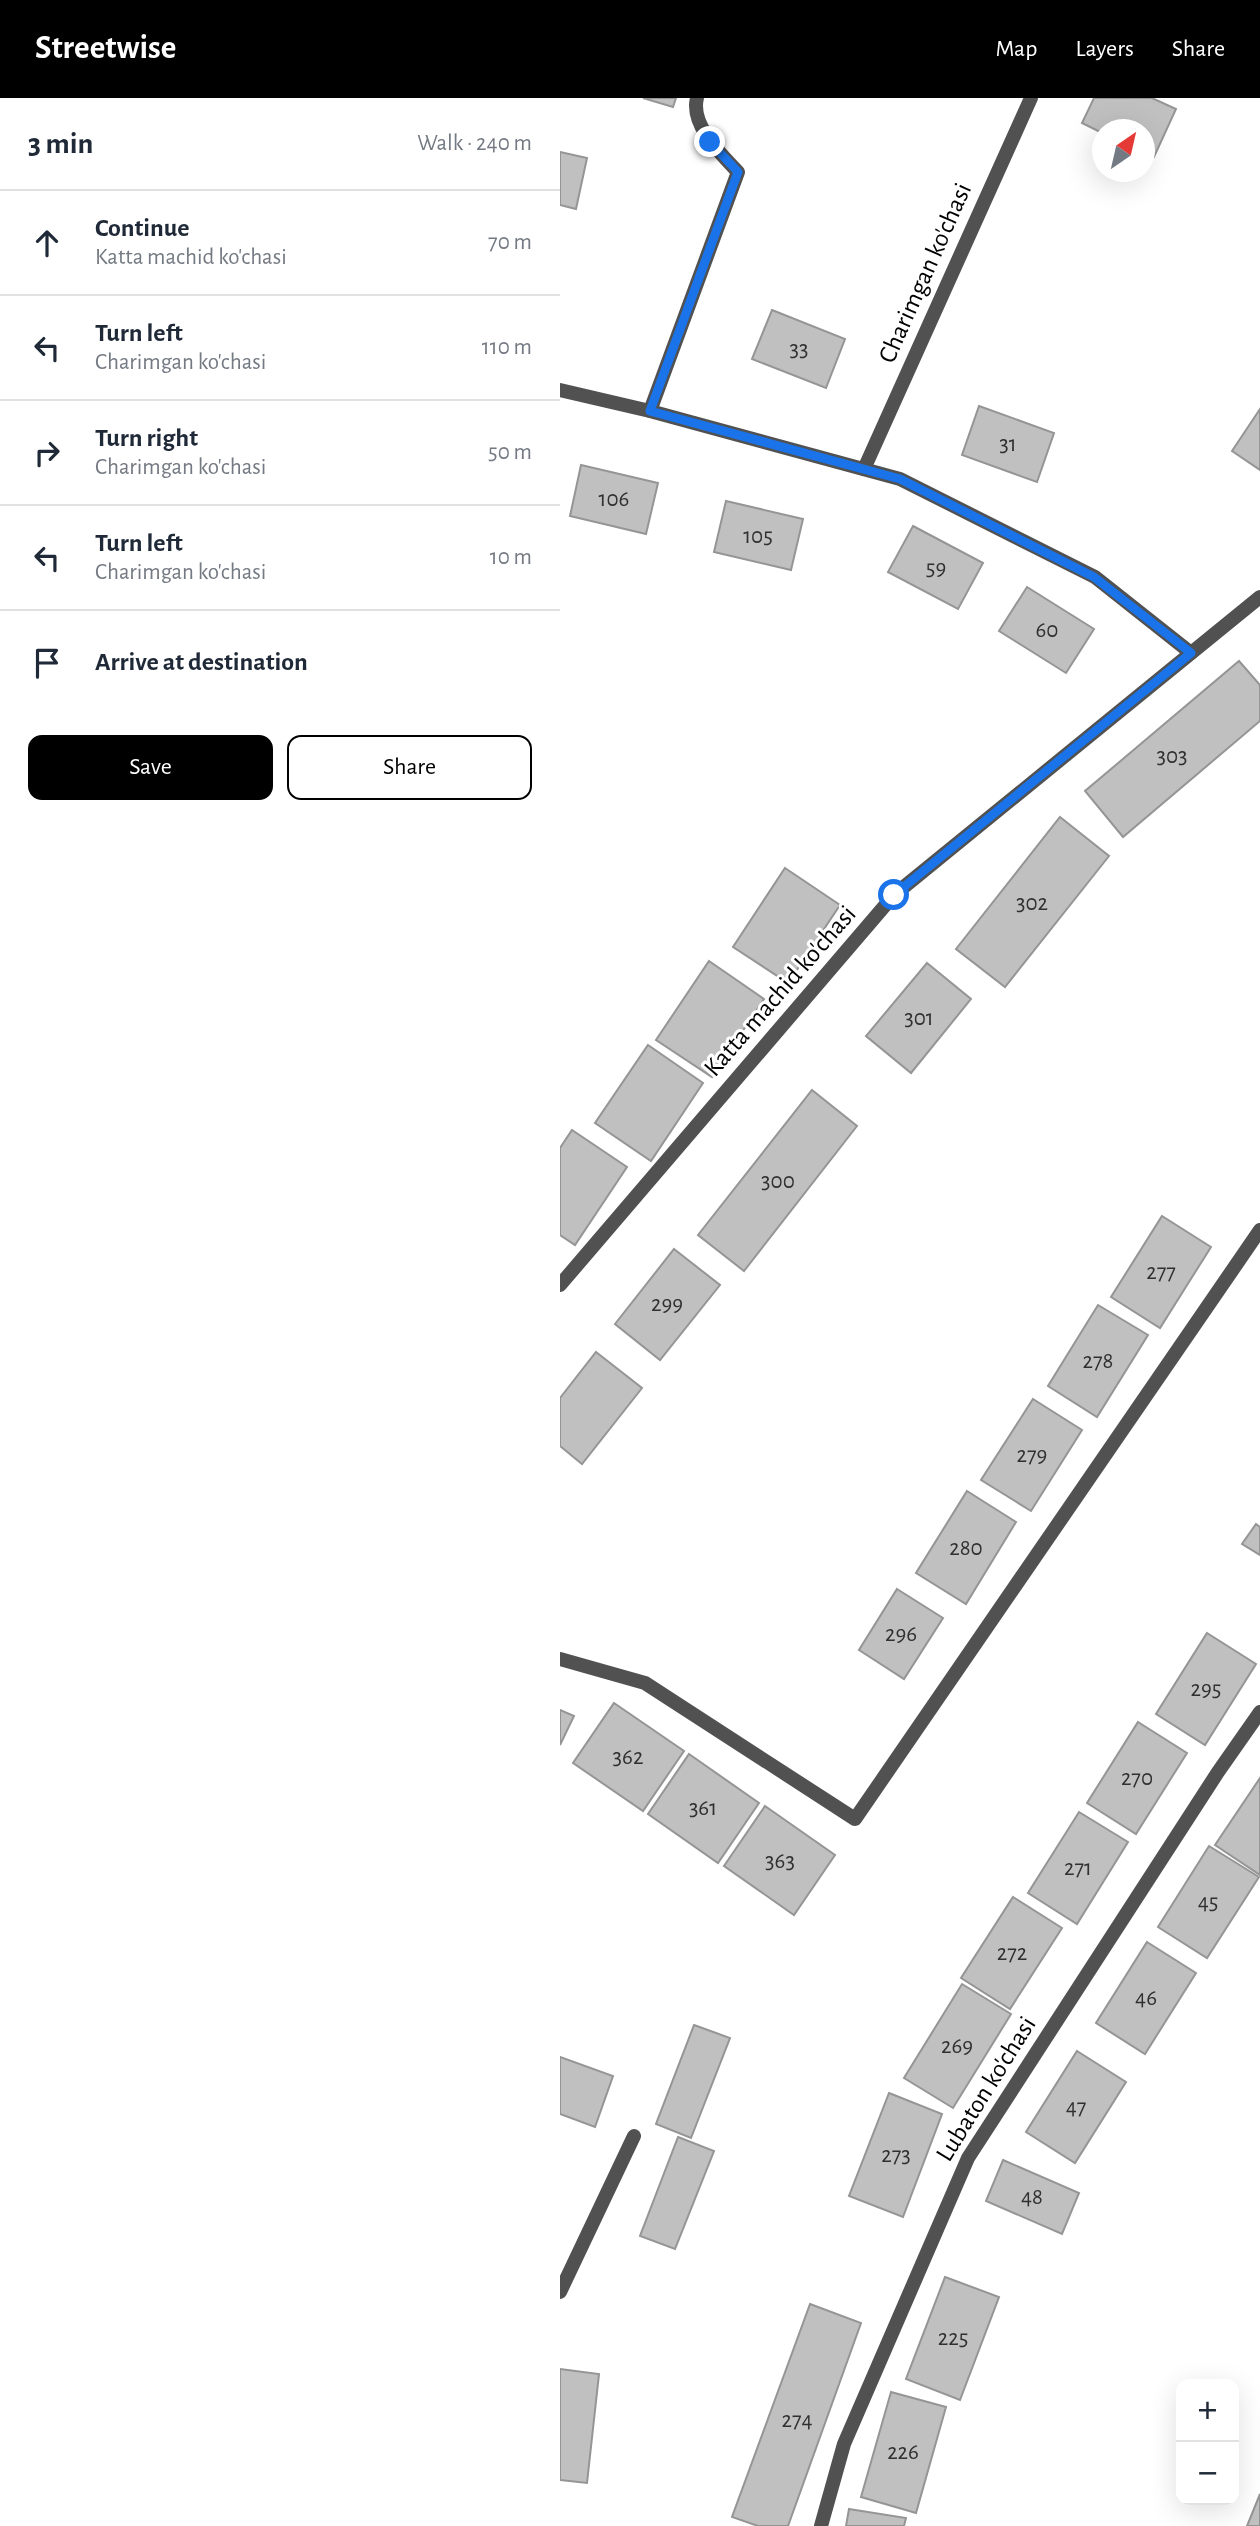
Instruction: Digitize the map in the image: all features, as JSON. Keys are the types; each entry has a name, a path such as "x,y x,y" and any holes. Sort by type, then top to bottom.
{"street":[{"path":"650,411 738,172 710,142 695,107 697,98"},
{"name":"Charimgan ko'chasi","path":"864,469 1031,98"},
{"path":"560,390 650,411 900,479 1094,577 1191,653"},
{"name":"Katta machid ko'chasi","path":"560,1285 894,895 1260,597"},
{"path":"560,1659 645,1683 855,1819 1260,1230"},
{"name":"Lubaton ko'chasi","path":"821,2526 844,2444 968,2158 1260,1712"},
{"path":"560,2292 634,2136"}],"building":[{"path":"643,98 676,98 673,107"},
{"path":"1094,98 1152,98 1176,109 1155,155 1155,119 1092,119 1092,128 1082,123"},
{"path":"560,152 587,158 576,209 560,205"},
{"path":"772,310 845,339 826,388 752,359"},
{"path":"979,406 1054,433 1037,482 962,455"},
{"path":"1260,409 1260,470 1232,451"},
{"path":"581,465 658,483 646,534 570,516"},
{"path":"726,501 803,519 791,570 714,552"},
{"path":"913,526 983,563 958,609 888,572"},
{"path":"1027,587 1094,629 1066,673 999,631"},
{"path":"1239,661 1260,685 1260,721 1123,837 1085,791"},
{"path":"1060,817 1109,856 1005,987 956,949"},
{"path":"785,868 840,905 788,983 733,947"},
{"path":"709,961 764,999 712,1077 656,1040"},
{"path":"927,963 971,999 911,1073 866,1036"},
{"path":"648,1045 703,1083 651,1161 595,1123"},
{"path":"812,1090 857,1126 744,1271 698,1235"},
{"path":"572,1130 627,1167 575,1245 560,1235 560,1148"},
{"path":"1162,1216 1211,1247 1160,1328 1111,1297"},
{"path":"674,1249 720,1285 660,1360 615,1324"},
{"path":"1098,1305 1148,1335 1097,1417 1048,1386"},
{"path":"596,1352 642,1388 582,1464 560,1446 560,1398"},
{"path":"1033,1399 1082,1430 1031,1511 981,1480"},
{"path":"967,1491 1016,1522 966,1604 916,1573"},
{"path":"1256,1524 1260,1527 1260,1555 1242,1544"},
{"path":"897,1589 943,1618 904,1679 859,1650"},
{"path":"1207,1633 1256,1664 1205,1745 1156,1714"},
{"path":"614,1703 684,1751 643,1811 573,1763"},
{"path":"560,1710 574,1716 560,1745"},
{"path":"1138,1722 1187,1753 1136,1834 1087,1803"},
{"path":"689,1754 759,1803 718,1863 648,1814"},
{"path":"1260,1778 1260,1875 1215,1845"},
{"path":"765,1806 835,1855 794,1915 724,1866"},
{"path":"1079,1812 1128,1842 1077,1924 1028,1893"},
{"path":"1209,1846 1259,1877 1207,1958 1158,1927"},
{"path":"1013,1897 1062,1928 1010,2009 961,1978"},
{"path":"1147,1942 1196,1973 1145,2054 1096,2023"},
{"path":"962,1984 1011,2014 953,2108 904,2078"},
{"path":"694,2025 730,2038 691,2138 656,2124"},
{"path":"1077,2051 1126,2082 1075,2163 1026,2132"},
{"path":"560,2057 613,2076 595,2127 560,2114"},
{"path":"889,2093 942,2114 903,2217 849,2196"},
{"path":"678,2137 714,2151 675,2249 640,2236"},
{"path":"1003,2160 1079,2193 1062,2234 986,2201"},
{"path":"945,2277 999,2297 960,2400 906,2379"},
{"path":"810,2304 861,2323 788,2526 758,2526 732,2517"},
{"path":"560,2369 599,2374 587,2483 560,2480"},
{"path":"891,2392 946,2407 916,2513 861,2497"},
{"path":"1260,2494 1260,2526 1247,2526"},
{"path":"849,2509 906,2518 904,2526 846,2526"}],"route":[{"path":"710,142 738,172 650,411 900,479 1094,577 1191,653 894,895"}]}
